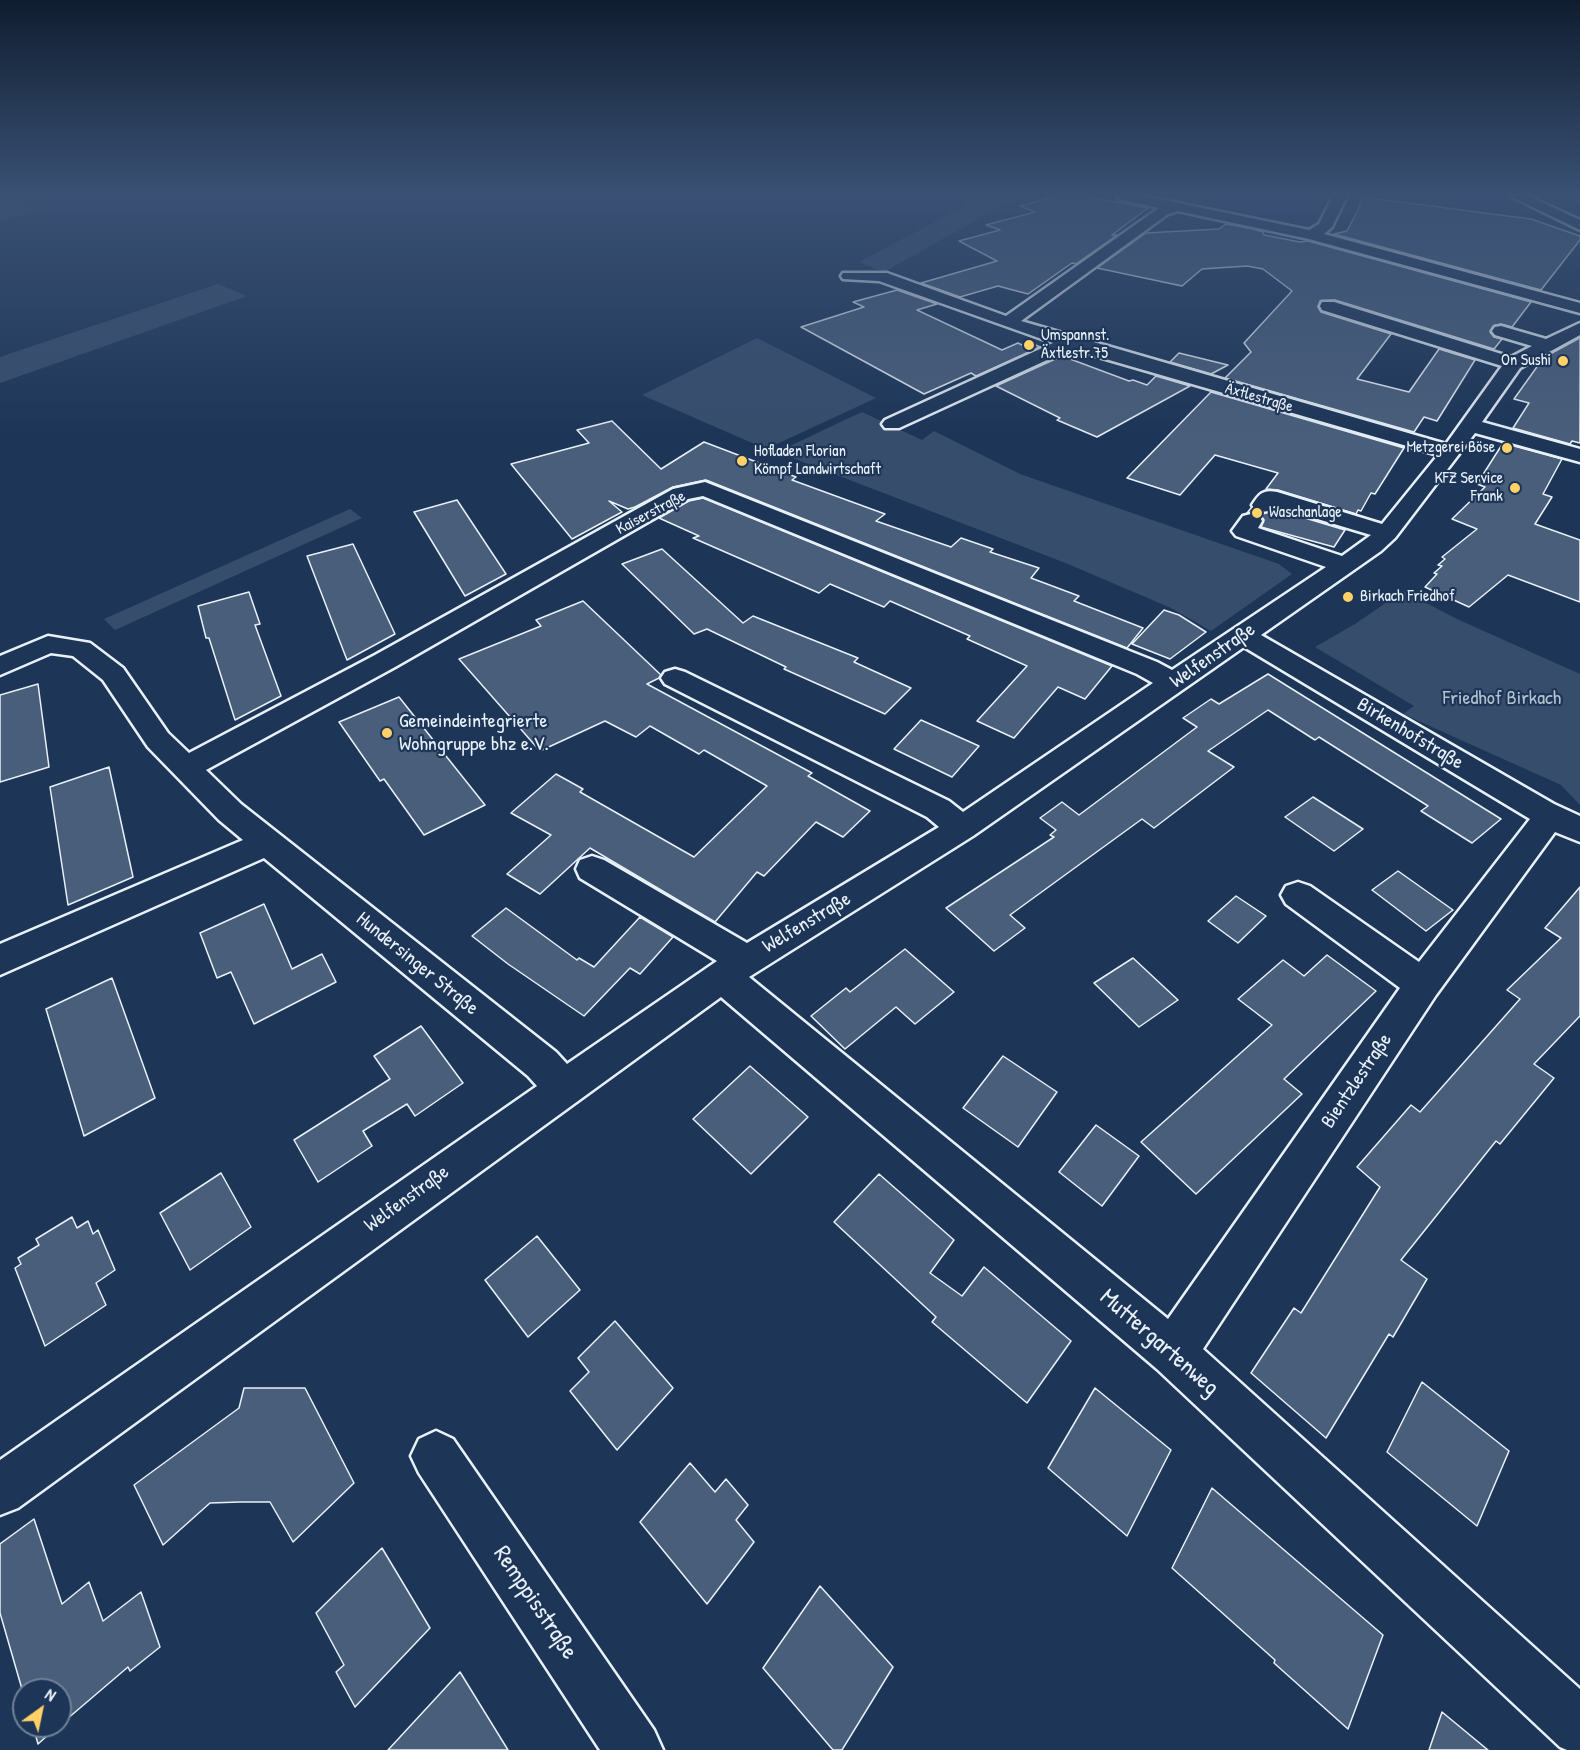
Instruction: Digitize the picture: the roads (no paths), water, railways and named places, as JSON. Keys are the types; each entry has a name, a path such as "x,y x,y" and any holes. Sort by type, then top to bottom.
{"street":[{"name":"Äxtlestraße","path":"886,278 1068,343 1451,452"},
{"path":"1009,322 1071,278"},
{"path":"1448,278 1471,285 1525,289 1580,308"},
{"path":"1328,306 1513,364"},
{"name":"Welfenstraße","path":"0,1490 563,1087 734,968 962,828 1345,566 1387,533 1451,452 1513,364 1580,328"},
{"path":"1501,331 1546,345"},
{"path":"892,424 1068,343"},
{"path":"1424,345 1513,364"},
{"path":"1470,425 1580,456"},
{"name":"Kaiserstraße","path":"186,768 385,661 681,494 705,489 1147,668 1174,683"},
{"path":"1345,566 1311,552 1244,531 1269,497 1387,533"},
{"path":"1311,552 1334,517"},
{"name":"Birkenhofstraße","path":"1242,635 1565,823"},
{"name":"Hundersinger Straße","path":"0,666 48,644 81,649 113,674 158,740 230,812 542,1064 563,1087"},
{"path":"675,678 938,809 962,828"},
{"name":"Bientzlestraße","path":"1173,1353 1423,984 1565,823"},
{"path":"0,960 267,843"},
{"name":"Muttergartenweg","path":"592,869 734,968 1173,1353 1580,1727"},
{"path":"1298,894 1423,984"},
{"name":"Remppisstraße","path":"436,1455 634,1750"}],"place":[{"name":"Umspannst. Äxtlestr.75","path":"1029,345"},
{"name":"On Sushi","path":"1563,361"},
{"name":"Metzgerei Böse","path":"1507,448"},
{"name":"Hofladen Florian Kömpf Landwirtschaft","path":"742,461"},
{"name":"KFZ Service Frank","path":"1515,488"},
{"name":"Waschanlage","path":"1257,513"},
{"name":"Birkach Friedhof","path":"1348,597"},
{"name":"Gemeindeintegrierte Wohngruppe bhz e.V.","path":"387,733"}],"park label":[{"name":"Friedhof Birkach","path":"1502,699"}]}
